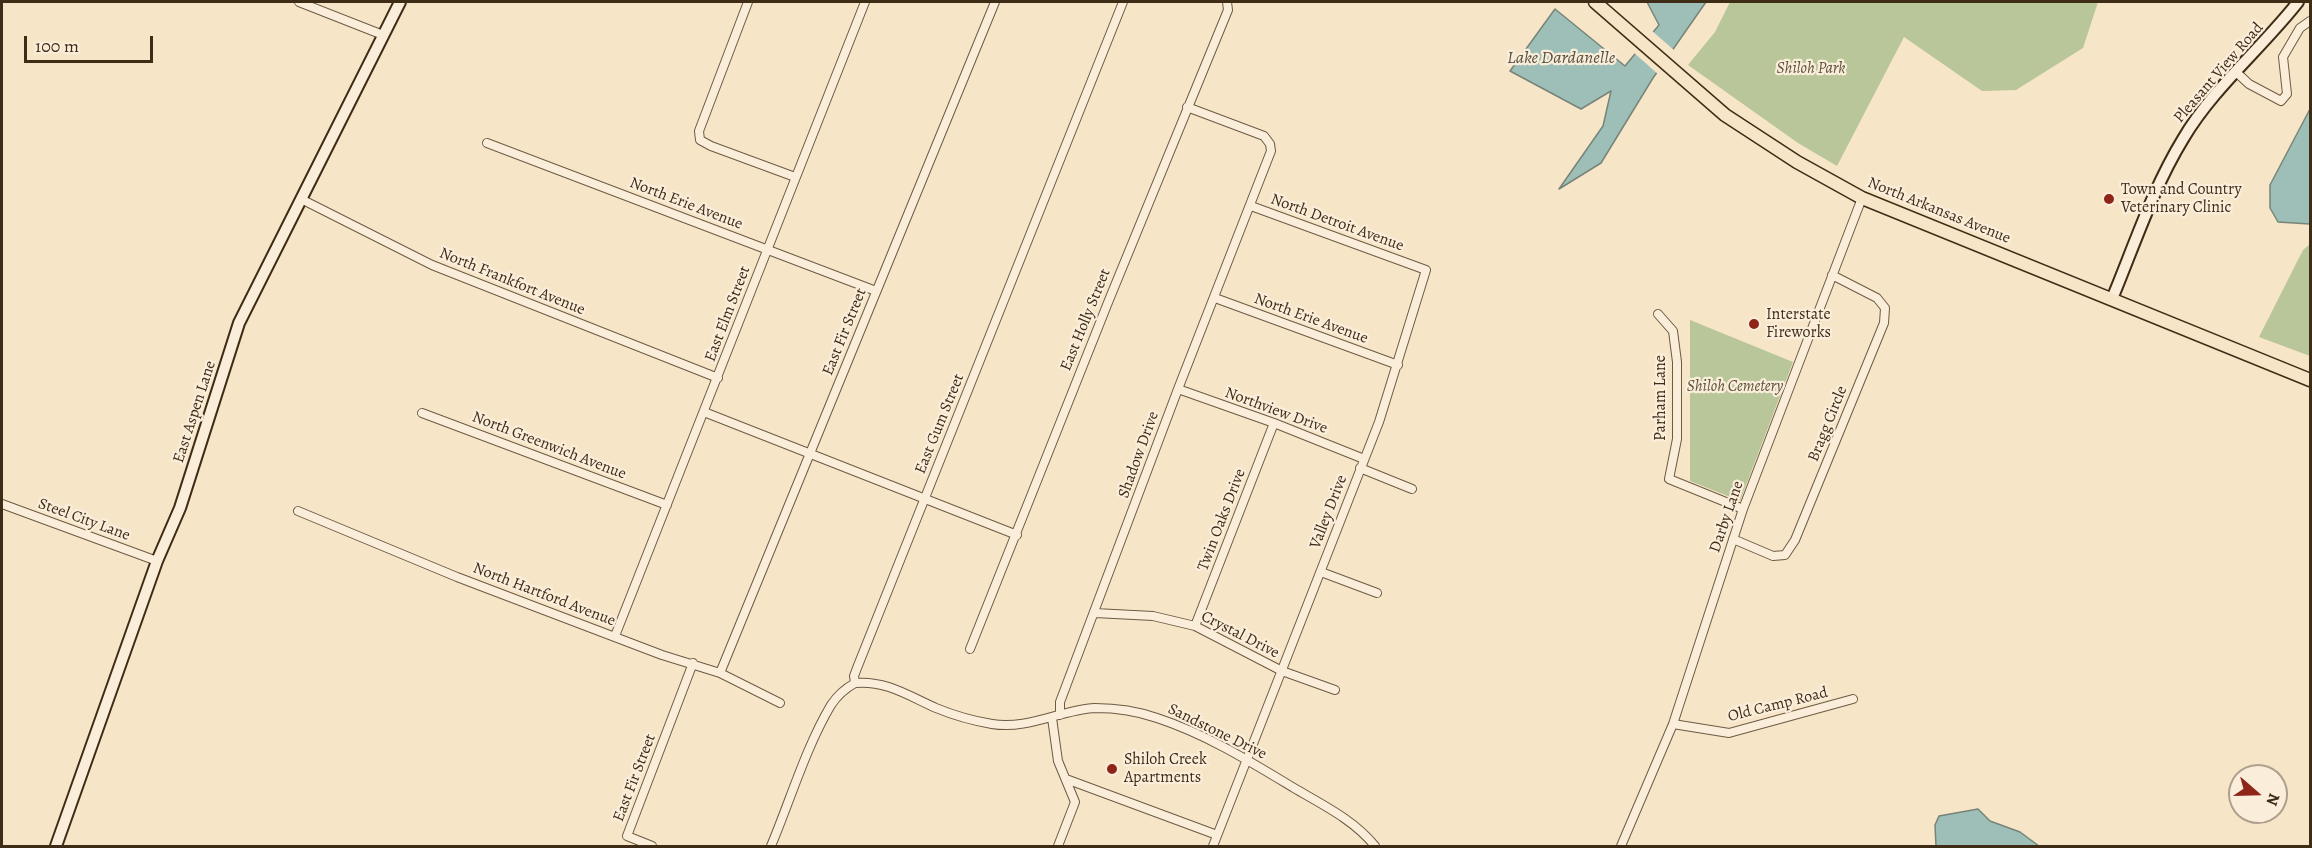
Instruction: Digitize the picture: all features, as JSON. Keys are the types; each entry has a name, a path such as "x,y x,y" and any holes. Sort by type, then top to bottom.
{"main road":[{"name":"North Arkansas Avenue","path":"1595,2 1725,115 1825,179 1863,198 2310,380"}],"street":[{"path":"299,2 383,35"},
{"name":"East Aspen Lane","path":"56,846 157,561 180,508 239,323 400,2"},
{"path":"748,2 699,131 700,140 795,177"},
{"name":"East Elm Street","path":"615,636 866,2"},
{"name":"East Fir Street","path":"720,673 995,2"},
{"name":"East Gum Street","path":"855,683 854,676 1123,2"},
{"name":"East Holly Street","path":"970,649 1228,10 1227,2"},
{"name":"Pleasant View Road","path":"2112,299 2163,176 2183,138 2236,72 2298,2"},
{"path":"2236,72 2249,84 2281,101 2287,94 2283,57 2300,28 2310,21"},
{"name":"North Detroit Avenue","path":"1187,107 1264,136 1270,144 1271,151 1251,206 1426,270"},
{"name":"North Erie Avenue","path":"487,143 876,291"},
{"name":"Darby Lane","path":"1621,846 1673,724 1743,509 1863,198"},
{"name":"North Frankfort Avenue","path":"301,199 432,265 718,378"},
{"name":"Shadow Drive","path":"1056,716 1178,389 1251,206"},
{"name":"Valley Drive","path":"1213,846 1379,422 1426,270"},
{"name":"Bragg Circle","path":"1733,539 1773,556 1785,555 1795,540 1884,323 1885,308 1877,298 1832,275"},
{"name":"North Erie Avenue","path":"1215,298 1398,365"},
{"name":"Parham Lane","path":"1658,314 1673,330 1677,362 1677,439 1669,479 1743,509"},
{"name":"Northview Drive","path":"1178,389 1274,423 1364,459"},
{"path":"704,412 1017,535"},
{"name":"North Greenwich Avenue","path":"422,413 667,505"},
{"name":"Twin Oaks Drive","path":"1195,626 1274,423"},
{"path":"1360,468 1412,489"},
{"name":"Steel City Lane","path":"2,504 157,561"},
{"name":"North Hartford Avenue","path":"298,512 457,577 662,655 720,673 780,703"},
{"path":"1321,572 1377,592"},
{"name":"Crystal Drive","path":"1095,613 1152,616 1195,626 1282,671 1335,690"},
{"name":"East Fir Street","path":"652,846 627,836 693,663"},
{"name":"Sandstone Drive","path":"855,683 867,682 900,689 937,708 990,724 1006,726 1093,708 1135,711 1179,726 1247,760 1341,816 1366,835 1375,846"},
{"path":"771,846 832,703 846,688 855,683"},
{"name":"Old Camp Road","path":"1673,724 1729,733 1853,699"},
{"path":"1056,716 1058,761 1075,802 1058,846"},
{"path":"1066,779 1217,835"}],"green space":[{"name":"Shiloh Park","path":"1730,2 2098,2 2083,48 2016,90 1982,91 1904,37 1837,166 1798,143 1688,65 1715,32"},
{"path":"2310,244 2310,356 2259,337 2303,250"},
{"name":"Shiloh Cemetery","path":"1690,320 1793,362 1740,501 1690,481"}],"water":[{"name":"Lake Dardanelle","path":"1647,2 1706,2 1653,78 1601,163 1559,189 1603,126 1611,91 1581,109 1510,71 1555,9 1625,66 1659,25"},
{"path":"2310,109 2310,224 2278,222 2270,208 2270,185"},
{"path":"1978,809 1990,821 2020,832 2039,846 1936,846 1935,825 1939,816"}],"pier":[{"path":"1651,30 1675,51 1659,75 1633,52"}],"place":[{"name":"Town and Country Veterinary Clinic","path":"2109,199"},
{"name":"Interstate Fireworks","path":"1754,324"},
{"name":"Shiloh Creek Apartments","path":"1112,769"}]}
